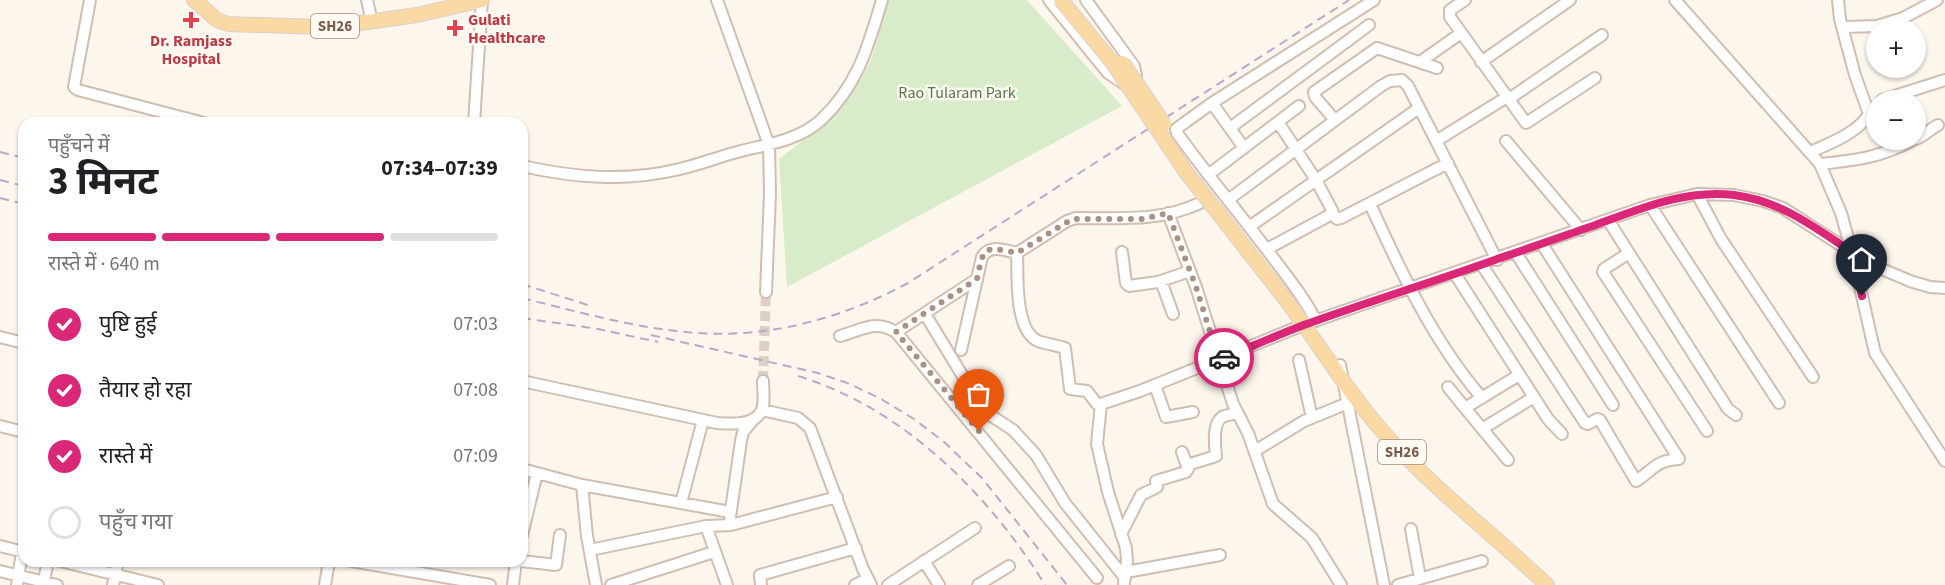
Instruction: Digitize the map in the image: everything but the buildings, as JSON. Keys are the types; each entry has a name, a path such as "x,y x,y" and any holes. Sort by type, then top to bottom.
{"main road":[{"name":"SH26","path":"194,0 217,20 238,25 322,27 417,15 482,0"},
{"name":"SH26","path":"1061,0 1112,62 1186,172 1310,323 1370,407 1390,430 1558,585"},
{"name":"SH26","path":"1074,0 1119,56 1193,167 1288,296"},
{"name":"SH26","path":"1310,323 1344,381 1383,433 1443,492 1547,585"}],"street":[{"path":"90,0 74,87 78,90 181,117"},
{"path":"367,0 372,22"},
{"path":"474,117 482,0"},
{"path":"717,0 769,145 770,194 766,292"},
{"path":"528,167 591,177 620,178 680,169 796,136 819,122 852,83 866,54 882,0"},
{"path":"1049,0 1112,77 1123,83 1131,82 1136,76 1134,66 1086,0"},
{"path":"1310,323 1308,305 1177,134 1176,129 1212,103 1374,0"},
{"path":"1465,0 1450,10 1449,14 1525,122 1528,123 1595,78"},
{"path":"1481,62 1570,0"},
{"path":"1675,0 1820,164 1841,213 1875,353 1945,461"},
{"path":"1838,0 1855,75 1866,95"},
{"path":"1843,27 1877,26 1904,18 1937,0"},
{"path":"1230,128 1369,25"},
{"path":"1420,62 1461,33"},
{"path":"1436,141 1508,98 1602,35"},
{"path":"1335,120 1315,98 1314,92 1373,50 1381,48 1437,68"},
{"path":"1228,200 1381,86 1396,79 1402,80 1408,86 1497,260"},
{"path":"1914,90 1945,80"},
{"path":"1212,103 1244,148"},
{"path":"1208,175 1299,106"},
{"path":"1249,226 1419,108"},
{"path":"1811,152 1842,136 1866,118"},
{"path":"1278,122 1316,180 1332,210 1331,215"},
{"path":"1926,131 1938,125"},
{"path":"1506,141 1581,230"},
{"path":"1820,164 1866,159 1892,150"},
{"path":"1331,215 1339,219 1448,163"},
{"path":"1697,194 1721,239 1813,377"},
{"path":"1017,253 1021,319 1036,340 1065,348 1070,389 1087,391 1097,404 1155,385 1310,323 1650,206 1697,194 1734,195 1783,208 1870,264 1910,281 1945,288"},
{"path":"961,350 982,256 988,250 992,248 1017,253 1072,219 1143,219 1200,203"},
{"path":"1370,204 1409,290 1464,377 1482,398"},
{"path":"1650,206 1779,403"},
{"path":"1168,213 1190,271 1237,413 1254,451 1273,504 1312,538 1341,585"},
{"path":"1267,249 1331,215"},
{"path":"1608,220 1728,409 1736,415"},
{"path":"1482,265 1585,423 1600,420 1636,481 1657,463 1679,459 1542,244"},
{"path":"1122,252 1127,285 1161,281 1190,271"},
{"path":"1516,253 1613,405"},
{"path":"1629,253 1604,269 1603,272 1707,431"},
{"path":"1455,274 1548,419 1562,434"},
{"path":"896,332 977,279"},
{"path":"1161,281 1173,314"},
{"path":"925,314 970,388 990,415 1013,430 1036,455 1065,503 1125,579"},
{"path":"840,336 878,325 886,326 896,332 1097,578"},
{"path":"0,337 18,342"},
{"path":"1299,360 1312,418"},
{"path":"1341,364 1384,585"},
{"path":"1465,408 1519,375"},
{"path":"731,525 730,512 743,432 762,410 763,381"},
{"path":"528,382 703,420 729,423 753,420"},
{"path":"1155,385 1166,417 1193,412"},
{"path":"1448,387 1508,460"},
{"path":"1482,429 1534,398"},
{"path":"1254,451 1312,418 1348,403"},
{"path":"1101,404 1097,444 1127,561 1125,579"},
{"path":"762,410 798,418 806,424 816,443 869,582 855,585"},
{"path":"1186,465 1216,456 1214,438 1219,422 1222,417 1237,413"},
{"path":"681,503 703,420"},
{"path":"0,426 18,430"},
{"path":"1121,534 1141,495 1157,488 1158,480 1185,473 1188,470 1182,452"},
{"path":"528,470 582,485 730,512"},
{"path":"528,510 537,472"},
{"path":"582,485 596,585"},
{"path":"590,550 706,526 731,525 837,497"},
{"path":"706,526 725,585"},
{"path":"888,585 975,528"},
{"path":"1411,529 1420,578"},
{"path":"528,562 556,565 560,536"},
{"path":"0,546 18,551"},
{"path":"760,585 760,575 856,548"},
{"path":"611,585 714,552"},
{"path":"1125,579 1220,555"},
{"path":"924,561 939,585"},
{"path":"1398,585 1482,561"},
{"path":"978,585 1009,566"},
{"path":"43,583 47,567"},
{"path":"77,567 114,580 158,585"},
{"path":"325,585 328,567"},
{"path":"384,567 490,585"},
{"path":"513,585 515,567"},
{"path":"0,571 18,580 57,585"},
{"path":"1442,572 1444,585"}],"green space":[{"name":"Rao Tularam Park","path":"887,0 1027,0 1122,106 787,287 779,159 834,113 856,86 873,54"}],"tunnel":[{"path":"763,381 766,292"}],"railway":[{"path":"528,299 653,328 697,333 725,334 779,329 832,316 908,283 1349,0"},
{"path":"0,152 18,156"},
{"path":"0,180 18,184"},
{"path":"0,198 18,202"},
{"path":"528,286 591,306"},
{"path":"528,319 598,329 658,342"},
{"path":"651,335 818,373 850,384 881,399 914,419 944,442 982,478 1067,585"},
{"path":"798,376 836,390 873,409 908,432 940,458 998,518 1045,585"}],"way so far":[{"path":"979,431 896,332 977,279 982,256 988,250 992,248 1017,253 1072,219 1143,219 1168,213 1196,287 1219,360 1224,358"}],"place":[{"name":"Dr. Ramjass Hospital","path":"191,20"},
{"name":"Gulati Healthcare","path":"455,28"}],"route":[{"path":"1224,358 1338,313 1650,206 1697,194 1734,195 1783,208 1852,252 1862,296"}]}
